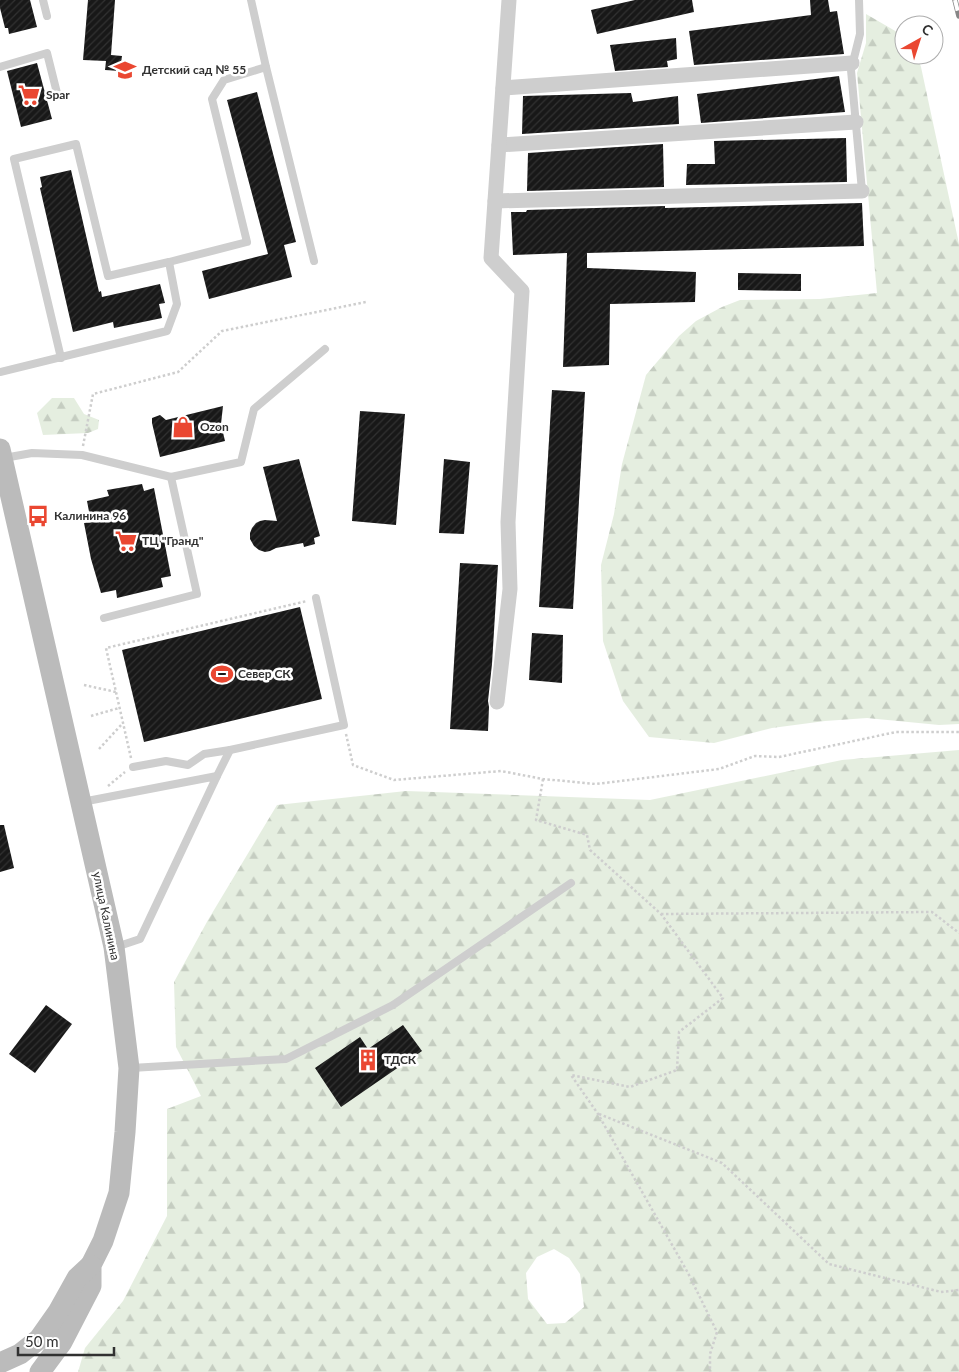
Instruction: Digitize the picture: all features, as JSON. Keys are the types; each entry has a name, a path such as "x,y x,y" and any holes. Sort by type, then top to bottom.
{"main road":[{"name":"улица Калинина","path":"1,453 114,947 129,1068 119,1193 103,1241 91,1265 91,1286 62,1342 40,1372"},
{"path":"0,1363 20,1354 39,1339 58,1312 77,1278 91,1265"}],"street":[{"path":"497,702 510,589 508,522 522,292 491,258 509,0"},
{"path":"503,88 852,63"},
{"path":"499,145 856,122"},
{"path":"495,201 862,192"}],"lane":[{"path":"43,0 47,16"},
{"path":"251,0 314,261"},
{"path":"859,0 860,34 851,70 862,192"},
{"path":"0,67 47,53 58,97"},
{"path":"61,358 14,159 76,144 108,276 247,242 212,99 224,80 266,67"},
{"path":"0,372 167,331 178,304 169,262"},
{"path":"1,453 82,455 171,477 241,462 254,409 325,349"},
{"path":"104,618 197,594 171,477"},
{"path":"132,767 166,761 188,765 204,754 344,725 316,598"},
{"path":"114,947 140,940 230,750"},
{"path":"80,803 217,776"},
{"path":"129,1068 286,1059 393,1005 571,884"}],"path":[{"path":"82,455 93,394 178,372 222,331 366,302"},
{"path":"107,786 132,767 106,648 316,598"},
{"path":"84,685 116,692"},
{"path":"91,716 119,708"},
{"path":"99,749 123,723"},
{"path":"344,725 353,765 394,780 501,771 543,779 596,784 719,769 755,756 779,757 896,732 959,732"},
{"path":"543,779 536,820 587,835 590,850 661,914 724,998 679,1032 677,1070 630,1086 571,1075 598,1114 688,1273 717,1332 710,1354 710,1372"},
{"path":"661,914 932,912 959,934"},
{"path":"598,1114 722,1163 829,1264 941,1292 959,1290"}],"green space":[{"path":"866,14 894,30 894,65 920,65 959,244 959,724 939,725 867,718 772,728 714,743 649,737 623,701 603,641 601,565 614,514 622,464 646,375 679,336 696,321 740,300 820,299 877,293 857,73 866,43"},
{"path":"52,398 74,398 84,414 99,420 98,429 88,433 43,435 37,413"},
{"path":"959,750 959,1372 78,1372 85,1348 123,1301 167,1216 167,1109 201,1096 176,1047 174,982 208,920 277,805 406,791 650,800 842,760","holes":["554,1249 569,1258 580,1274 584,1307 565,1323 547,1324 528,1299 526,1273 537,1257"]}],"building":[{"path":"0,0 30,0 37,27 9,34 8,28 5,28"},
{"path":"88,0 115,0 111,55 122,56 120,71 105,70 106,61 83,60"},
{"path":"635,0 692,0 694,12 597,34 591,10"},
{"path":"810,0 828,0 830,12 837,11 844,54 694,65 689,31 811,15"},
{"path":"676,38 677,59 667,61 668,67 615,71 610,45"},
{"name":"Spar","path":"37,63 52,119 21,127 7,71"},
{"path":"839,76 845,112 701,123 697,94"},
{"path":"257,92 296,242 284,245 292,277 209,299 202,271 268,254 227,100"},
{"path":"631,93 633,102 678,96 679,124 522,134 523,96"},
{"path":"846,138 847,182 686,185 687,164 715,164 714,141"},
{"path":"663,144 664,187 527,191 528,153"},
{"path":"71,170 99,292 101,291 102,297 160,284 165,303 159,304 162,318 114,328 113,322 73,332 40,188 42,187 40,177"},
{"path":"862,203 864,246 587,253 587,268 696,272 695,302 610,304 609,365 563,367 567,253 513,255 511,212 665,206 665,208"},
{"path":"738,273 801,274 801,291 738,290"},
{"path":"552,390 585,392 573,609 539,607"},
{"path":"223,406 221,424 225,441 160,457 152,418 160,415 166,420"},
{"path":"360,411 405,414 396,525 352,521"},
{"path":"299,459 320,536 314,538 315,544 304,547 303,543 265,552 259,550 250,539 252,528 260,521 277,521 263,467"},
{"path":"444,459 470,462 464,534 439,533"},
{"name":"ТЦ \"Гранд\"","path":"142,484 144,491 154,488 171,576 161,578 163,587 117,598 116,590 101,593 91,559 84,523 91,522 87,501 109,496 107,490"},
{"path":"460,563 498,565 488,701 488,731 450,729"},
{"name":"Север СК","path":"300,607 322,699 144,742 122,650"},
{"path":"532,633 563,635 562,683 529,680"},
{"path":"0,825 4,825 14,868 0,872"},
{"path":"46,1005 72,1024 35,1073 9,1054"},
{"name":"ТДСК","path":"403,1025 422,1051 341,1107 315,1068 360,1037 368,1049"}],"railway":[{"path":"955,0 959,16"}],"place":[{"name":"Детский сад № 55","path":"125,70"},
{"name":"Spar","path":"29,95"},
{"name":"Ozon","path":"183,427"},
{"name":"Калинина 96","path":"38,516"},
{"name":"ТЦ \"Гранд\"","path":"126,541"},
{"name":"Север СК","path":"222,674"},
{"name":"ТДСК","path":"368,1060"}]}
